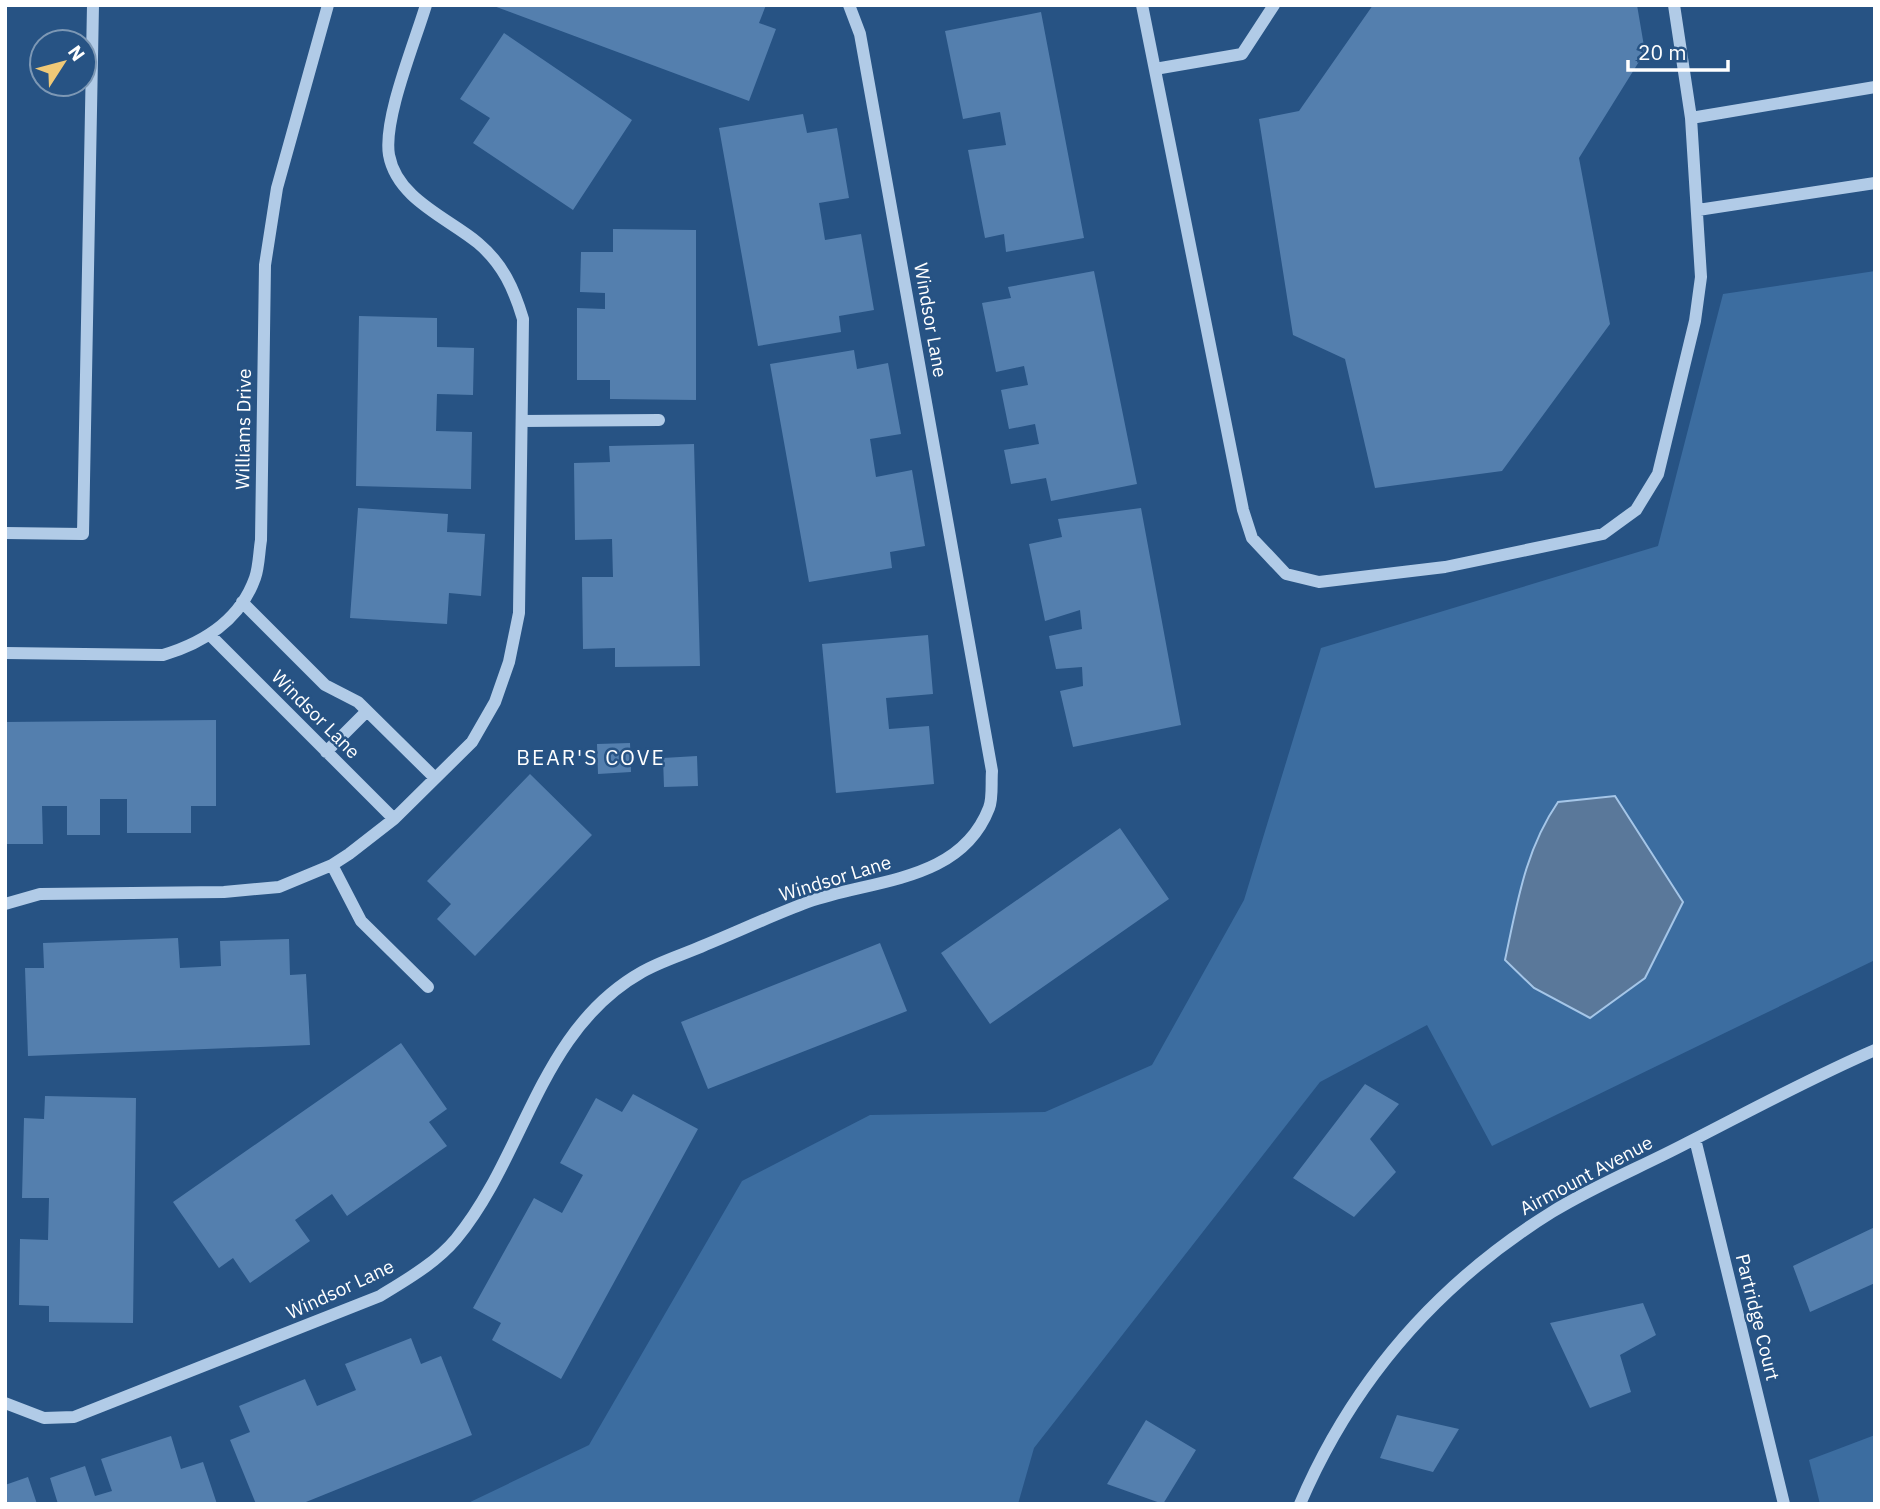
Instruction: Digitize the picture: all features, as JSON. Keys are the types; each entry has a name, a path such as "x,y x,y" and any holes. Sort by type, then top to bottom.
{"street":[{"path":"5,533 83,534 93,5"},
{"name":"Williams Drive","path":"5,653 163,655 186,648 210,635 242,602 255,578 261,540 265,265 277,188 328,5"},
{"path":"5,904 40,894 224,892 279,887 332,865 394,819 472,741 495,702 509,662 519,614 523,319 511,281 479,243 433,213 404,184 389,155 391,121 426,5"},
{"name":"Windsor Lane","path":"5,1403 44,1418 74,1417 380,1296 419,1272 456,1240 481,1201 575,1030 603,999 642,972 810,901 905,877 943,863 971,839 989,807 992,771 860,34 849,5"},
{"path":"1143,5 1243,510 1252,538 1286,574 1319,582 1445,567 1603,534 1636,510 1658,474 1695,321 1701,277 1691,118 1674,5"},
{"path":"1155,69 1242,54 1274,5"},
{"path":"1691,118 1875,87"},
{"path":"1698,210 1875,183"},
{"path":"522,421 659,420"},
{"name":"Windsor Lane","path":"242,602 325,685 358,702 435,778"},
{"name":"Windsor Lane","path":"210,635 394,819"},
{"path":"326,752 367,711"},
{"path":"332,865 361,921 429,987"},
{"name":"Airmount Avenue","path":"1300,1504 1318,1462 1354,1399 1397,1342 1447,1289 1495,1250 1555,1210 1875,1049"},
{"name":"Partridge Court","path":"1695,1139 1784,1504"}],"shaded area":[{"path":"1875,271 1875,960 1492,1146 1427,1025 1320,1082 1034,1448 1018,1504 466,1504 589,1445 742,1181 870,1115 1045,1112 1152,1065 1244,900 1321,648 1658,546 1723,294"},
{"path":"1615,796 1683,902 1645,978 1590,1018 1534,988 1505,960 1518,898 1530,858 1537,839 1558,802"},
{"path":"1875,1435 1875,1504 1820,1504 1809,1460"}],"building":[{"path":"491,5 766,5 759,23 776,29 749,101"},
{"path":"1373,5 1637,5 1645,52 1579,158 1610,324 1502,471 1375,488 1345,359 1293,335 1259,119 1299,111"},
{"path":"1041,12 1084,238 1006,252 1004,234 985,238 968,150 1006,145 1000,112 963,119 945,31"},
{"path":"504,33 632,120 573,210 473,143 490,118 460,99"},
{"path":"803,114 807,133 837,128 849,198 819,203 825,240 861,234 874,310 839,316 841,332 758,346 719,128"},
{"path":"613,229 696,230 696,400 610,399 610,380 577,380 577,308 605,309 605,293 580,292 581,252 613,252"},
{"path":"1094,271 1137,484 1051,501 1046,478 1011,484 1004,450 1039,444 1035,424 1009,429 1001,390 1028,385 1024,366 996,372 982,303 1011,298 1008,287"},
{"path":"359,316 437,318 437,347 474,348 473,395 437,394 436,431 472,432 471,489 356,486"},
{"path":"854,350 857,369 888,363 901,434 870,439 876,477 912,470 925,546 890,552 892,568 809,582 770,364"},
{"path":"694,444 700,666 615,667 615,648 583,649 582,577 613,577 612,539 575,540 574,463 610,462 609,446"},
{"path":"358,508 448,514 447,532 485,534 481,596 449,593 447,624 350,618"},
{"path":"1141,508 1181,725 1073,747 1060,691 1083,686 1082,667 1056,669 1049,636 1082,629 1080,610 1045,621 1029,544 1062,537 1058,519"},
{"path":"928,635 933,694 886,698 889,729 929,726 934,784 836,793 822,644"},
{"path":"216,720 216,806 191,806 191,833 127,833 127,799 100,799 100,835 67,835 67,806 42,806 43,844 5,844 5,722"},
{"path":"630,743 631,772 598,774 597,744"},
{"path":"697,756 698,786 664,787 663,758"},
{"path":"530,774 592,835 475,956 437,919 451,904 427,881"},
{"path":"1120,828 1169,899 990,1024 941,953"},
{"path":"178,938 180,968 221,966 220,941 289,939 290,975 306,974 310,1045 28,1056 25,968 44,968 43,943"},
{"path":"880,943 907,1011 708,1089 681,1022"},
{"path":"401,1043 447,1109 429,1122 447,1146 347,1216 332,1194 295,1220 310,1241 250,1283 233,1258 219,1268 173,1202"},
{"path":"1365,1084 1399,1104 1370,1139 1396,1172 1354,1217 1293,1178"},
{"path":"633,1094 698,1129 561,1379 492,1340 501,1323 473,1308 534,1198 562,1213 583,1175 560,1163 596,1098 622,1112"},
{"path":"45,1096 136,1098 133,1323 49,1322 49,1306 19,1305 20,1239 48,1240 49,1198 22,1198 24,1118 44,1119"},
{"path":"1875,1227 1875,1283 1810,1312 1793,1266"},
{"path":"1643,1303 1656,1335 1620,1355 1631,1392 1590,1408 1550,1323"},
{"path":"411,1338 421,1364 441,1356 472,1435 301,1504 256,1504 230,1440 250,1432 239,1406 305,1379 317,1406 356,1390 345,1364"},
{"path":"1397,1415 1459,1429 1433,1472 1380,1458"},
{"path":"1146,1420 1196,1450 1163,1504 1107,1484"},
{"path":"171,1436 181,1469 203,1462 217,1504 58,1504 50,1478 85,1466 95,1496 112,1491 101,1459"},
{"path":"28,1477 37,1504 5,1504 5,1485"}],"district":[{"name":"BEAR'S COVE","path":"591,758"}]}
